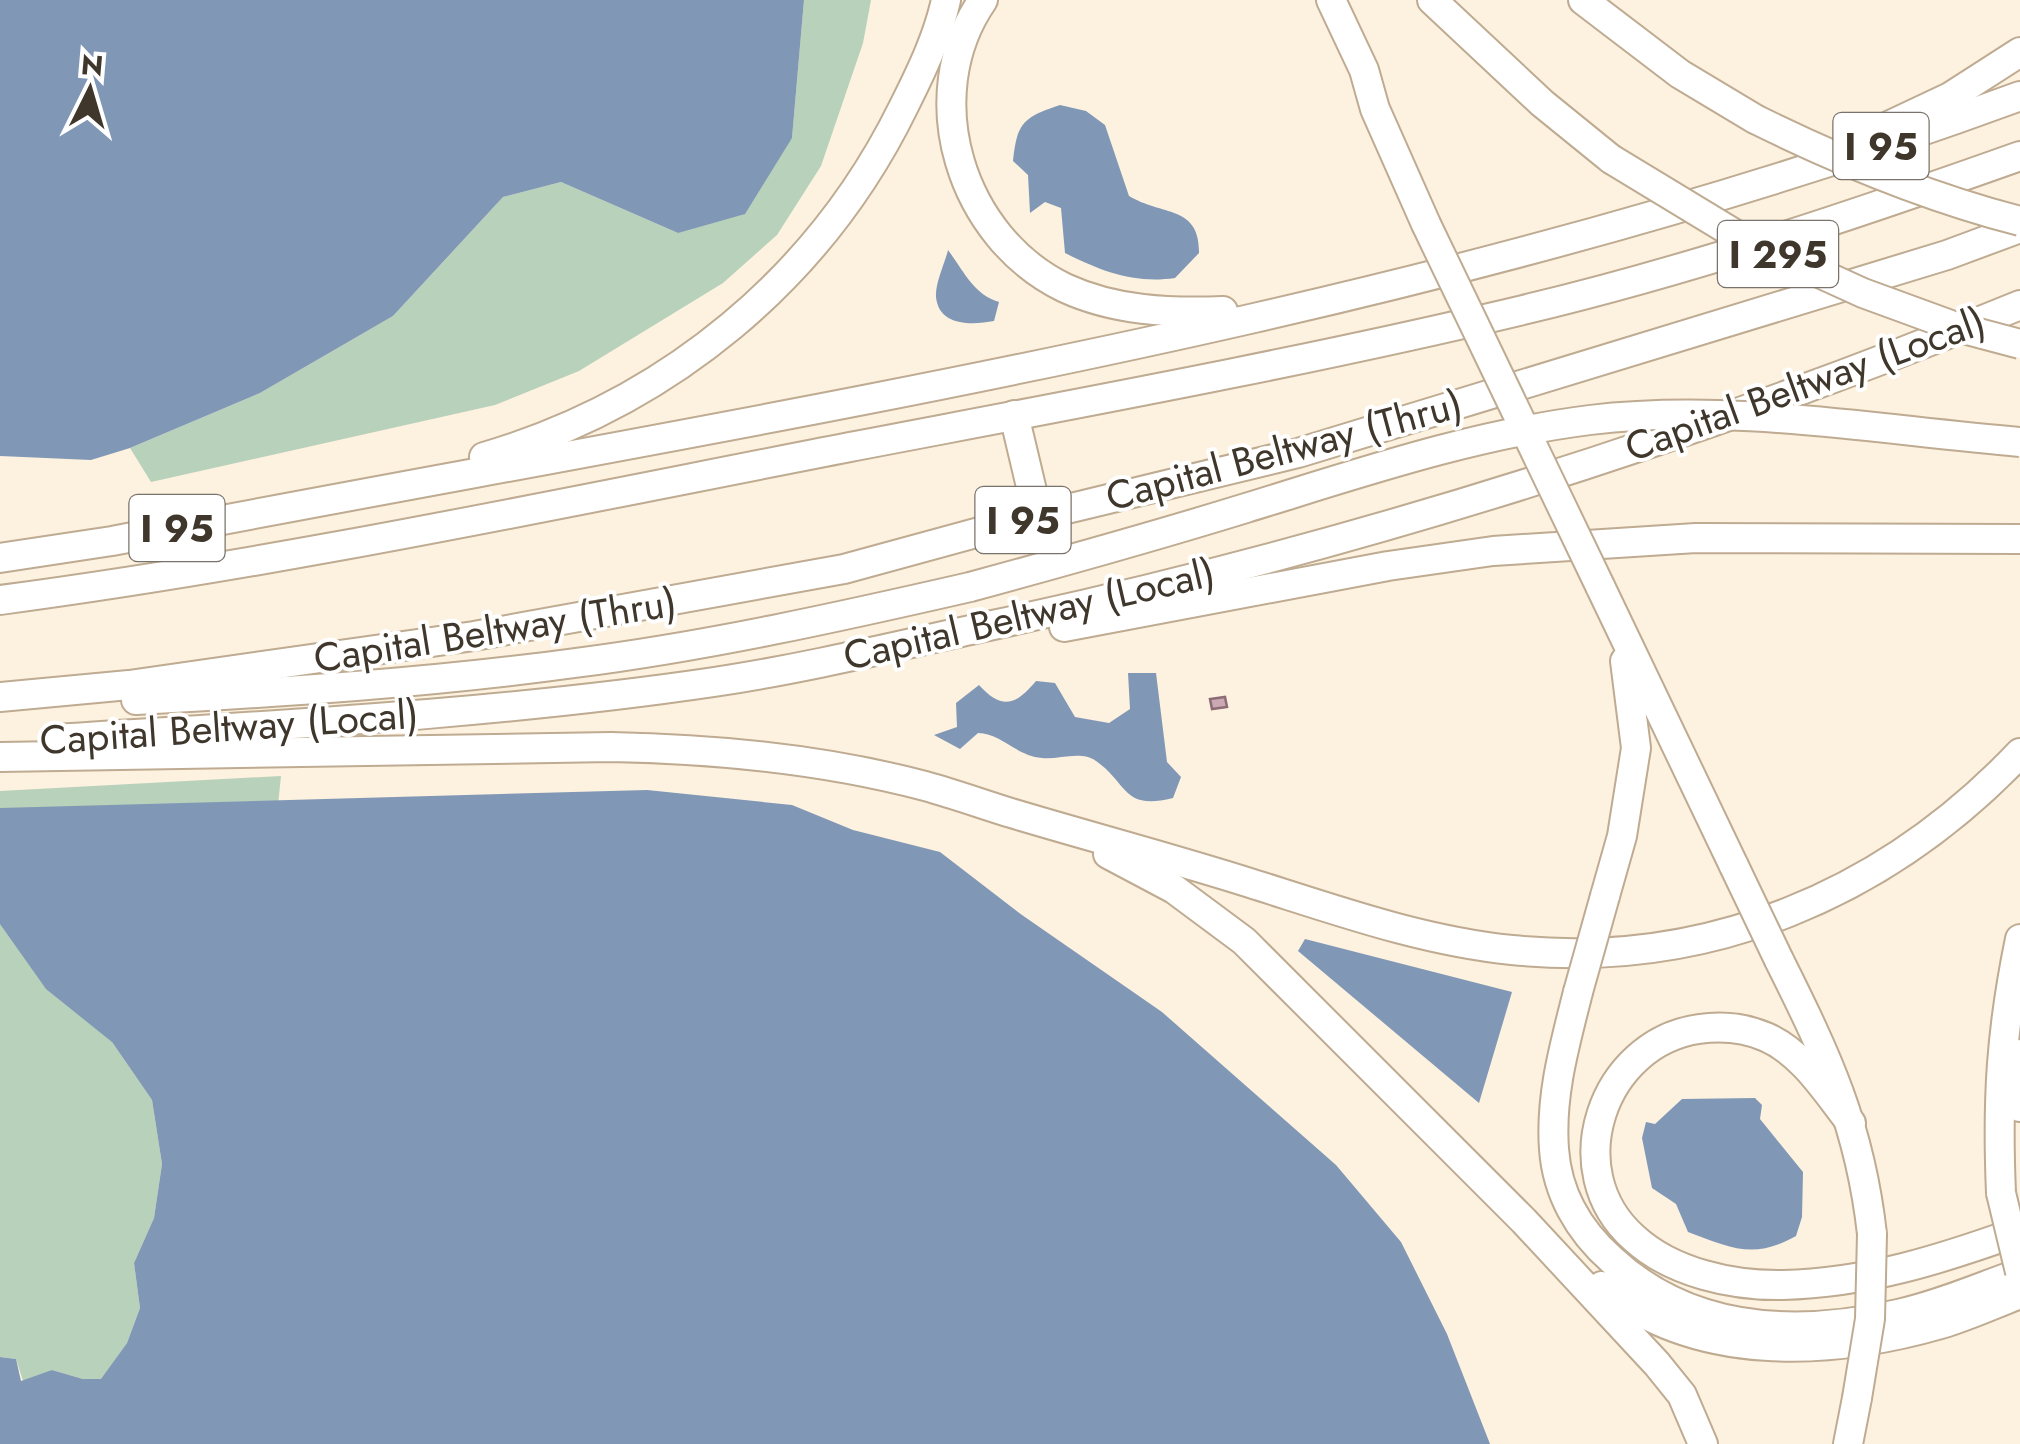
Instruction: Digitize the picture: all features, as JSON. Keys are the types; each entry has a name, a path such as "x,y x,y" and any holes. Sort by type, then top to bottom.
{"highway":[{"path":"353,494 522,446 575,424 690,361 749,313 801,261 858,188 921,72 946,0"},
{"path":"983,0 968,26 956,64 951,96 954,140 973,198 996,234 1024,262 1085,296 1148,310 1239,310 1329,301"},
{"path":"1316,0 1352,75 1375,109"},
{"path":"1331,0 1364,70 1375,109 1426,224 1824,1054 1851,1123 1872,1234 1870,1319 1848,1444"},
{"name":"I 295","path":"1432,0 1542,102 1611,158 1738,236 1863,293 1956,327"},
{"path":"1582,0 1680,74 1754,119 1911,188 2020,225"},
{"path":"1741,190 1924,110 2020,52"},
{"name":"I 95","path":"0,558 112,541 808,412 1329,301 1504,257 1741,190 1904,139 2020,96"},
{"name":"Capital Beltway (Thru)","path":"0,600 270,559 1273,365 1527,309 1735,250 2020,156"},
{"name":"Capital Beltway (Thru)","path":"0,700 246,669 547,624 844,568 1298,453 1947,255 2020,225"},
{"name":"Capital Beltway (Local)","path":"0,742 442,712 717,682 1060,611 1267,560 1614,454 1772,400 2020,305"},
{"path":"1956,327 2020,335"},
{"path":"1956,327 2020,344"},
{"path":"1014,416 1038,516"},
{"path":"0,700 131,701 461,677 705,643 970,588 1150,538 1420,454 1505,433 1593,420 1748,416 2020,442"},
{"path":"717,682 911,654 1493,550 1696,538 2020,539"},
{"path":"1621,635 1636,748 1622,836 1558,1073 1554,1151 1561,1188 1580,1226 1637,1284 1667,1302 1708,1317 1758,1325 1806,1325 1898,1314 2020,1273 2001,1193 1998,1094 2001,1042 2020,939"},
{"path":"0,757 612,746 676,748 805,762 928,786 1373,922 1449,941 1575,953 1641,949 1718,936 1790,913 1857,882 1926,839 1990,785 2020,752"},
{"path":"1010,812 1136,867 1210,913 1244,941 1524,1222 1658,1364 1682,1395 1703,1444"},
{"path":"1851,1123 1794,1055 1768,1038 1725,1028 1678,1032 1654,1044 1628,1065 1607,1094 1597,1122 1594,1150 1598,1181 1610,1208 1632,1237 1661,1259 1728,1280 1780,1285 1884,1275 2020,1231"},
{"path":"2020,1029 2016,1077 2020,1108"},
{"path":"1524,1222 1622,1302 1646,1315 1699,1336 1754,1345 1802,1347 1899,1334 1944,1323 2020,1294"}],"green space":[{"path":"804,0 871,0 863,43 821,166 777,235 723,283 579,371 495,405 151,482 130,448 260,393 393,316 503,197 561,182 678,233 792,138"},
{"path":"281,776 277,815 112,1042 152,1100 162,1164 154,1218 134,1263 140,1308 127,1343 102,1379 83,1379 52,1370 25,1387 16,1359 0,1357 0,791"}],"water":[{"path":"0,0 804,0 792,138 745,214 678,233 561,182 503,197 393,316 260,393 130,448 91,460 0,456"},
{"path":"1060,105 1086,111 1105,125 1129,196 1177,214 1193,227 1199,253 1175,278 1132,277 1078,259 1065,253 1061,208 1045,202 1030,213 1028,175 1013,161 1017,137 1030,118"},
{"path":"948,250 976,288 999,302 994,321 958,322 938,307 937,286"},
{"path":"1128,673 1156,673 1167,762 1181,777 1173,798 1135,798 1090,758 1033,756 978,733 960,749 934,735 957,727 956,703 979,685 995,698 1008,702 1036,681 1055,683 1075,717 1109,723 1130,709"},
{"path":"647,790 792,805 853,830 940,852 1022,915 1162,1012 1336,1165 1401,1242 1447,1334 1490,1444 0,1444 0,1357 16,1359 21,1381 52,1370 83,1379 101,1379 127,1343 140,1308 134,1263 154,1218 162,1164 152,1100 112,1042 46,989 0,924 0,808"},
{"path":"1305,939 1512,992 1479,1103 1298,951"},
{"path":"1755,1098 1762,1105 1760,1119 1803,1172 1802,1217 1796,1236 1755,1250 1717,1243 1688,1232 1676,1204 1652,1188 1642,1138 1646,1122 1655,1124 1682,1099"}],"building":[{"path":"1225,697 1227,707 1212,709 1210,699"}]}
